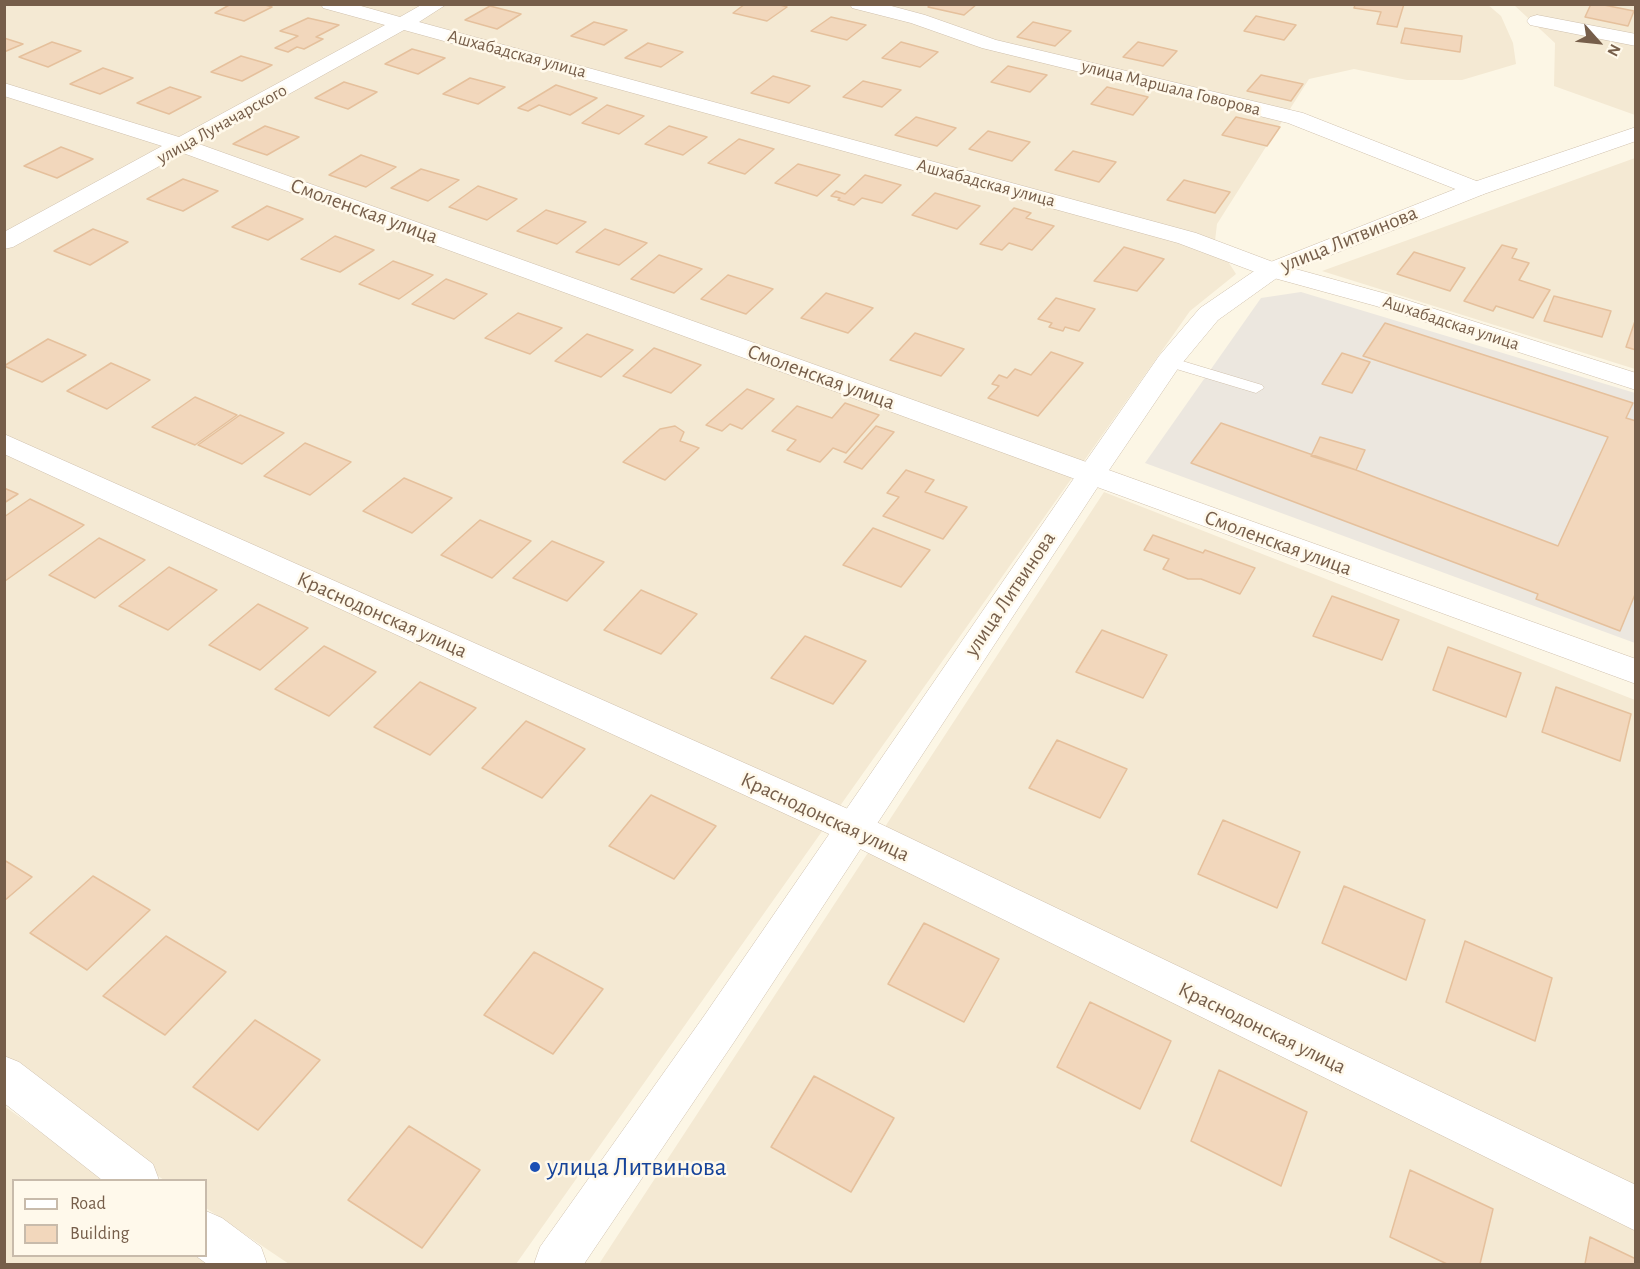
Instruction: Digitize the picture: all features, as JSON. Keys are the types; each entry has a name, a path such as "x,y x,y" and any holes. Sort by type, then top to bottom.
{"street":[{"name":"Ашхабадская улица","path":"330,4 1187,238 1272,270 1385,301 1635,382"},
{"name":"улица Луначарского","path":"4,242 184,146 438,4"},
{"name":"улица Маршала Говорова","path":"859,4 918,19 989,44 1295,118 1476,189"},
{"path":"1537,21 1635,40"},
{"name":"Смоленская улица","path":"4,89 184,146 1635,672"},
{"name":"улица Литвинова","path":"557,1264 1090,475 1169,362 1209,314 1272,270 1476,189 1635,133"},
{"name":"Краснодонская улица","path":"4,443 853,828 1635,1209"},
{"path":"4,1076 136,1179"},
{"path":"207,1235 244,1264"}],"lane":[{"path":"1169,362 1256,388"}],"shaded area":[{"path":"1487,4 1501,16 1513,43 1516,64 1462,80 1407,80 1354,69 1309,79 1217,224 1215,241 1236,274 1190,311 516,1264 289,1264 207,1209 207,1179 163,1179 5,1073 4,5"},
{"path":"1514,5 1635,5 1635,115 1554,86 1555,43"},
{"path":"1635,158 1635,369 1322,271"},
{"path":"1301,292 1635,393 1635,643 1145,463 1261,298"},
{"path":"1104,492 1635,700 1635,1264 599,1264"},
{"path":"4,1106 108,1179 12,1179 12,1257 207,1257 207,1251 226,1264 5,1264"}],"building":[{"path":"231,4 262,4 272,7 244,21 215,13"},
{"path":"745,4 777,4 787,7 767,21 733,13"},
{"path":"931,4 977,4 964,15 928,7"},
{"path":"1350,4 1404,4 1397,27 1377,24 1381,12 1354,8 1355,5"},
{"path":"1591,4 1634,11 1628,26 1585,17"},
{"path":"490,6 521,14 497,29 465,20"},
{"path":"1256,16 1296,25 1284,40 1244,31"},
{"path":"831,17 866,25 847,40 811,31"},
{"path":"308,18 339,25 316,37 323,39 304,49 297,47 288,52 275,48 298,36 280,31"},
{"path":"594,22 627,30 604,45 571,36"},
{"path":"1033,22 1071,31 1055,46 1017,37"},
{"path":"1405,28 1462,36 1460,52 1401,43"},
{"path":"4,38 23,44 4,52"},
{"path":"52,42 81,51 48,67 19,57"},
{"path":"901,42 938,52 920,67 882,58"},
{"path":"1138,42 1177,51 1163,66 1123,57"},
{"path":"648,43 683,52 661,67 625,58"},
{"path":"412,49 445,58 418,74 385,64"},
{"path":"241,56 272,65 242,81 211,72"},
{"path":"1008,66 1047,75 1030,92 991,82"},
{"path":"103,68 133,78 100,94 70,84"},
{"path":"1261,75 1303,84 1291,101 1247,91"},
{"path":"773,76 810,86 789,103 751,93"},
{"path":"470,78 505,87 478,104 443,94"},
{"path":"863,81 901,90 882,107 843,97"},
{"path":"344,82 377,92 348,109 315,98"},
{"path":"556,85 597,98 570,115 539,105 528,111 518,108"},
{"path":"170,87 201,97 169,114 137,103"},
{"path":"1107,87 1148,97 1133,115 1091,104"},
{"path":"607,105 644,116 619,134 582,123"},
{"path":"916,117 956,128 937,146 895,135"},
{"path":"1236,117 1280,127 1267,146 1222,135"},
{"path":"265,126 299,137 267,155 233,144"},
{"path":"669,126 707,137 683,155 645,144"},
{"path":"988,131 1030,142 1012,161 969,149"},
{"path":"739,139 774,149 745,174 708,163"},
{"path":"61,147 93,159 57,178 24,166"},
{"path":"1073,151 1116,162 1099,182 1055,170"},
{"path":"361,155 396,167 366,187 329,175"},
{"path":"798,164 840,175 817,196 775,183"},
{"path":"421,169 459,180 428,201 391,188"},
{"path":"865,175 901,185 882,203 862,198 854,205 831,196 836,191 845,194"},
{"path":"183,179 218,191 183,211 147,199"},
{"path":"1184,180 1230,192 1215,213 1167,200"},
{"path":"478,186 517,199 487,220 449,207"},
{"path":"935,193 980,206 957,229 912,215"},
{"path":"267,206 303,219 268,240 232,227"},
{"path":"1014,208 1031,213 1026,218 1054,226 1032,250 1009,243 1002,250 980,244"},
{"path":"546,210 586,222 557,244 517,231"},
{"path":"93,229 128,242 90,265 54,251"},
{"path":"605,229 647,243 619,265 576,252"},
{"path":"335,236 374,250 340,272 301,259"},
{"path":"1502,245 1517,249 1512,258 1529,263 1519,280 1550,290 1533,318 1496,306 1493,311 1464,301"},
{"path":"1124,247 1164,259 1137,291 1094,281"},
{"path":"1414,252 1465,268 1450,291 1397,274"},
{"path":"659,255 702,269 674,293 631,279"},
{"path":"393,261 433,275 399,299 359,284"},
{"path":"728,275 773,289 746,314 701,299"},
{"path":"446,279 487,294 454,319 412,304"},
{"path":"826,293 873,308 848,333 801,318"},
{"path":"1554,296 1611,311 1602,337 1544,321"},
{"path":"1056,298 1095,309 1079,331 1065,327 1063,331 1049,327 1052,323 1038,319"},
{"path":"518,313 562,328 530,354 485,338"},
{"path":"1636,321 1636,350 1626,347"},
{"path":"1385,323 1633,403 1626,418 1636,421 1636,592 1620,631 1536,599 1538,594 1191,463 1221,423 1356,470 1558,546 1608,437 1363,356"},
{"path":"915,333 964,349 941,376 890,360"},
{"path":"587,334 633,350 601,377 555,361"},
{"path":"48,339 86,355 42,382 4,366"},
{"path":"654,348 701,365 671,393 623,376"},
{"path":"1051,352 1083,363 1038,416 988,398 999,386 992,384 999,375 1007,378 1015,369 1031,375"},
{"path":"1342,353 1370,362 1352,393 1322,384"},
{"path":"111,363 150,380 107,409 67,391"},
{"path":"747,389 774,399 742,429 730,424 722,431 706,425"},
{"path":"195,397 237,415 195,445 152,427"},
{"path":"845,403 879,415 846,453 833,448 820,462 787,450 796,440 772,431 797,406 832,418"},
{"path":"240,415 284,433 242,464 198,445"},
{"path":"675,426 684,432 680,441 699,448 665,480 623,462 660,429"},
{"path":"876,426 894,432 862,469 844,462"},
{"path":"1320,437 1365,450 1356,470 1311,456"},
{"path":"305,443 351,462 310,495 264,476"},
{"path":"906,470 934,480 925,492 967,507 943,539 883,516 899,497 887,493"},
{"path":"404,478 452,498 412,533 363,511"},
{"path":"4,488 18,494 4,503"},
{"path":"30,499 84,525 5,581 4,517"},
{"path":"480,520 531,541 492,578 441,555"},
{"path":"873,528 930,550 901,587 843,565"},
{"path":"1153,535 1255,568 1240,594 1201,579 1188,579 1163,569 1169,559 1144,550"},
{"path":"99,538 145,560 95,598 49,575"},
{"path":"552,541 604,562 567,601 513,578"},
{"path":"169,567 217,590 168,630 119,606"},
{"path":"641,590 697,614 661,654 604,630"},
{"path":"1332,596 1399,620 1382,660 1313,636"},
{"path":"258,604 308,628 260,670 209,645"},
{"path":"1102,630 1167,655 1143,698 1076,672"},
{"path":"805,636 866,661 833,704 771,678"},
{"path":"324,646 376,672 329,716 275,689"},
{"path":"1448,647 1521,673 1506,717 1433,690"},
{"path":"420,682 476,708 430,755 374,727"},
{"path":"1556,687 1631,714 1620,761 1542,732"},
{"path":"526,721 585,749 542,798 482,768"},
{"path":"1057,740 1127,769 1100,818 1029,788"},
{"path":"651,795 716,826 674,879 609,846"},
{"path":"1223,820 1300,852 1277,908 1198,874"},
{"path":"4,860 32,877 4,901"},
{"path":"93,876 150,910 87,970 30,933"},
{"path":"1344,886 1425,920 1406,980 1322,943"},
{"path":"924,923 999,959 964,1022 888,984"},
{"path":"166,936 226,972 165,1035 103,996"},
{"path":"1465,941 1552,978 1535,1041 1446,1002"},
{"path":"534,952 603,989 553,1054 484,1015"},
{"path":"1090,1002 1171,1041 1140,1109 1057,1067"},
{"path":"255,1020 320,1060 258,1130 193,1087"},
{"path":"1219,1070 1307,1112 1281,1186 1191,1141"},
{"path":"814,1076 894,1118 851,1192 771,1147"},
{"path":"409,1126 480,1170 422,1248 348,1200"},
{"path":"1410,1170 1493,1209 1480,1264 1447,1264 1390,1237"},
{"path":"1590,1237 1636,1259 1636,1264 1585,1264"}],"place":[{"name":"улица Литвинова","path":"535,1167"}]}
